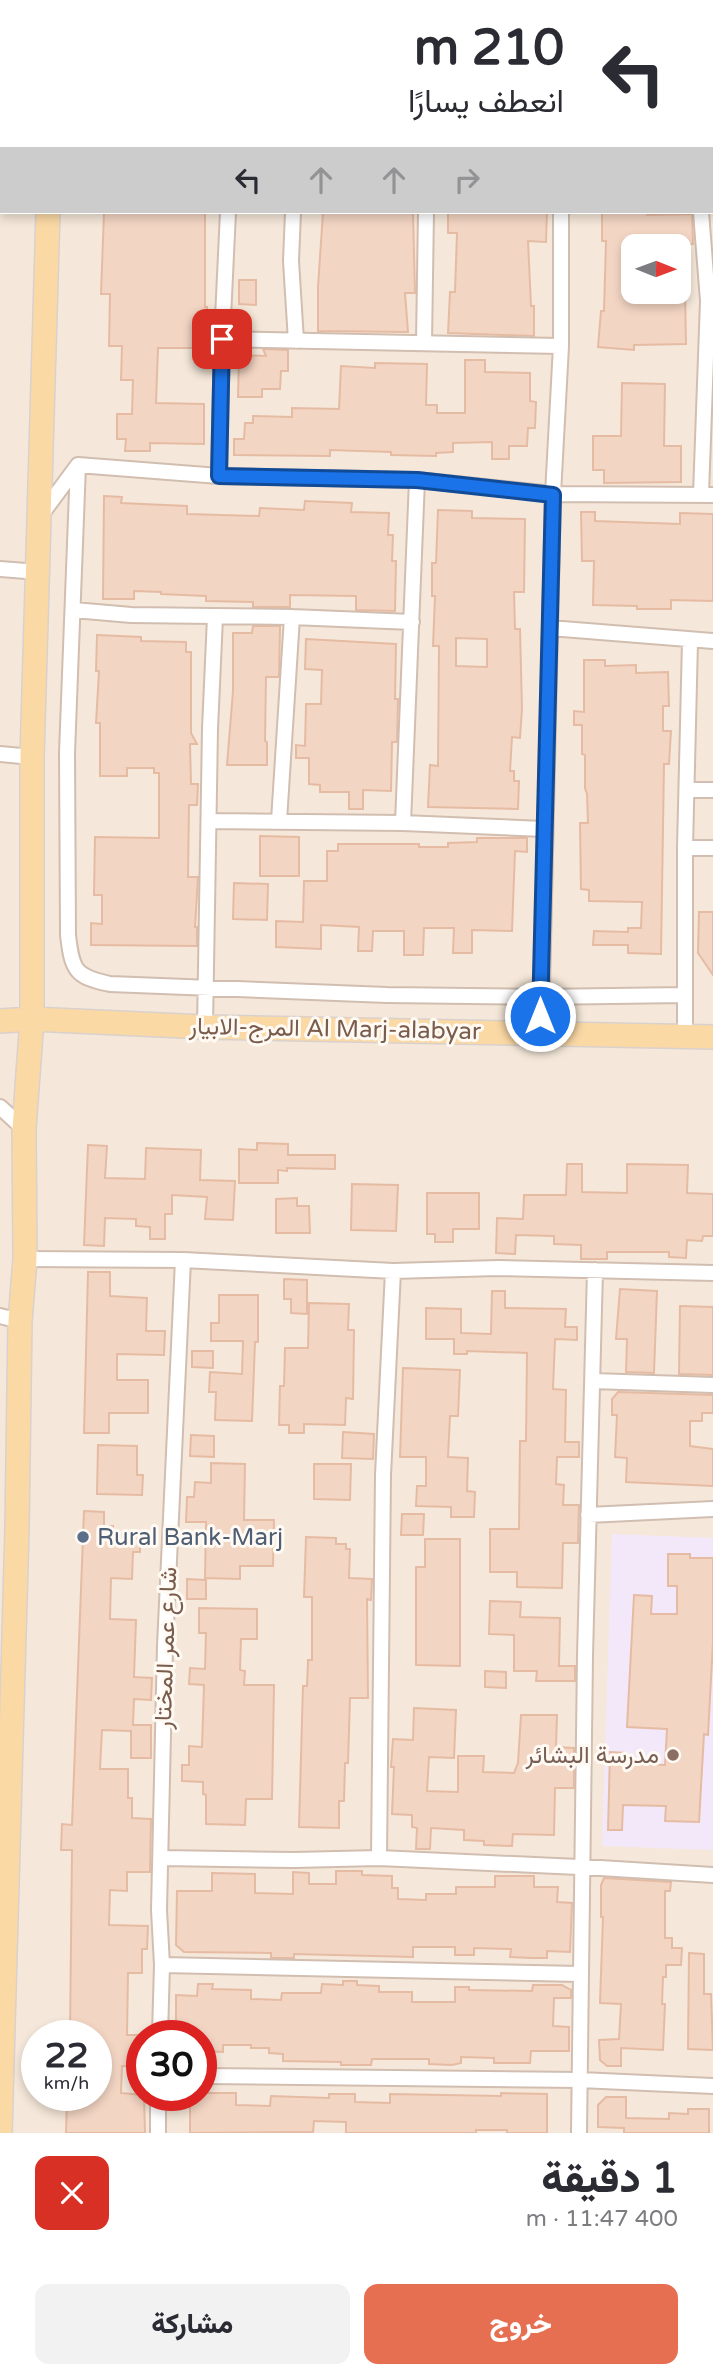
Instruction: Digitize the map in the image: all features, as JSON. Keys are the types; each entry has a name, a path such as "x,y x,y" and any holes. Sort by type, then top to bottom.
{"main road":[{"path":"0,2133 10,1319 24,1259 24,1129 32,1019 33,757 48,214"},
{"name":"المرج-الابيار Al Marj-alabyar","path":"0,1021 32,1019 205,1027 713,1037"}],"street":[{"path":"219,476 228,214"},
{"path":"293,214 291,261 296,341"},
{"path":"424,343 426,214"},
{"path":"541,1034 553,495 561,346 561,214"},
{"path":"78,465 219,476 417,480 553,495 707,495 711,301 701,214"},
{"path":"222,339 561,346"},
{"path":"39,518 78,465"},
{"path":"78,465 67,753 68,934 71,958 78,971 88,979 110,984 387,995 684,995"},
{"path":"403,823 417,480"},
{"path":"0,569 39,572"},
{"path":"74,610 131,615 412,622"},
{"path":"205,1027 210,729 215,617"},
{"path":"279,821 292,617"},
{"path":"550,628 713,641"},
{"path":"685,1036 685,848 690,641"},
{"path":"0,754 33,757"},
{"path":"687,790 713,790"},
{"path":"209,821 403,823 544,829"},
{"path":"685,848 713,848"},
{"path":"0,1107 24,1129"},
{"path":"24,1259 183,1260 393,1271 498,1268 713,1273"},
{"name":"شارع عمر المختار","path":"160,2020 162,1965 159,1910 165,1646 183,1260"},
{"path":"579,2133 588,1515 595,1270"},
{"path":"379,1858 383,1475 393,1271"},
{"path":"593,1381 713,1385"},
{"path":"588,1515 713,1509"},
{"path":"162,1858 379,1858 713,1875"},
{"path":"162,1965 582,1974"},
{"path":"217,2076 580,2080 713,2086"},
{"path":"158,2111 158,2133"}],"shaded area":[{"path":"0,214 713,214 713,2133 0,2133"},
{"path":"612,1534 713,1538 713,1850 602,1846"}],"building":[{"path":"104,214 205,214 207,331 197,331 197,348 158,348 156,403 204,404 204,444 150,443 150,451 125,451 126,439 117,439 117,414 132,414 133,380 121,380 122,346 109,346 110,294 101,294"},
{"path":"323,214 413,214 415,293 405,293 408,332 318,331"},
{"path":"448,214 547,214 546,242 528,241 534,336 448,333 450,292 455,292 457,233 448,233"},
{"path":"602,214 692,214 693,244 691,234 621,234 621,304 685,304 686,344 634,345 634,350 598,347 601,311 604,311 606,241 602,241"},
{"path":"239,280 256,280 256,305 239,304"},
{"path":"263,349 288,350 288,371 281,371 280,389 262,389 262,397 238,397 239,355 266,356"},
{"path":"465,360 485,360 485,372 530,373 530,401 536,402 535,428 528,428 527,446 509,446 509,459 492,459 492,442 453,443 453,452 436,453 436,456 330,450 330,456 234,455 234,439 244,439 245,423 253,423 253,416 292,417 292,408 339,409 341,366 375,368 375,363 427,364 426,405 437,405 437,413 465,413"},
{"path":"622,383 665,384 664,446 681,446 681,482 604,483 604,470 593,470 593,436 621,436"},
{"path":"104,496 122,497 121,503 187,506 187,514 259,516 260,508 304,510 305,501 352,503 351,512 389,513 388,535 393,535 392,561 396,561 395,611 356,610 356,596 290,595 290,607 253,607 253,602 206,601 206,596 161,592 134,591 134,599 103,599"},
{"path":"438,510 472,511 472,518 525,519 524,592 514,592 515,629 520,629 522,709 520,738 512,737 510,771 514,771 514,781 519,781 518,809 428,807 430,765 438,766 439,646 433,646 435,596 432,596 432,563 436,563","holes":["456,638 487,639 487,667 456,666"]},
{"path":"581,512 595,512 595,521 680,524 680,513 713,514 713,601 671,600 671,609 593,605 594,561 582,561"},
{"path":"253,626 280,626 279,677 266,677 267,765 227,765 233,691 233,633 252,633"},
{"path":"97,635 141,637 141,641 186,642 186,652 191,652 191,733 197,744 190,744 191,784 198,784 197,805 189,805 188,877 198,877 195,927 197,946 91,945 91,923 102,924 102,895 94,895 95,837 159,838 159,773 154,773 154,768 127,768 127,776 100,776 100,723 96,723 99,671 96,671"},
{"path":"306,639 396,644 397,742 392,742 391,791 363,790 363,809 349,809 349,792 320,792 320,785 309,784 309,758 296,758 296,745 305,746 306,704 321,704 322,670 305,669"},
{"path":"584,660 605,660 605,666 636,665 636,673 668,672 669,706 663,706 663,731 671,731 669,764 664,764 661,954 628,953 628,945 593,945 594,931 628,932 628,928 641,928 642,902 589,901 589,890 581,889 580,823 588,823 587,794 582,725 574,725 574,711 584,712"},
{"path":"260,836 299,837 299,876 260,876"},
{"path":"477,838 527,838 527,852 515,851 512,931 472,930 472,953 453,953 454,928 424,928 423,955 404,955 404,931 373,931 372,951 358,951 359,927 321,925 321,949 276,947 276,921 303,922 304,881 327,881 327,851 338,851 338,844 419,844 419,847 448,847 448,843 477,842"},
{"path":"234,883 268,884 267,920 233,919"},
{"path":"699,912 713,912 713,975 698,953"},
{"path":"257,1143 288,1144 288,1155 335,1155 335,1169 287,1168 287,1171 278,1170 278,1183 239,1183 239,1149 257,1150"},
{"path":"88,1145 107,1146 105,1178 145,1179 146,1148 201,1150 200,1180 235,1181 233,1220 205,1219 207,1197 172,1195 172,1214 165,1214 165,1239 150,1239 150,1227 136,1226 136,1219 105,1218 104,1246 84,1245"},
{"path":"567,1164 582,1164 582,1192 627,1193 627,1164 688,1165 687,1193 713,1194 713,1236 703,1236 702,1241 687,1240 686,1258 669,1257 669,1252 607,1252 607,1259 581,1259 581,1245 554,1244 554,1236 516,1235 515,1254 496,1253 497,1218 523,1219 524,1195 566,1195"},
{"path":"352,1184 398,1185 396,1231 351,1230"},
{"path":"427,1193 479,1193 479,1229 453,1229 453,1242 435,1242 435,1234 427,1234"},
{"path":"297,1198 297,1206 309,1206 310,1233 276,1233 276,1199"},
{"path":"88,1272 110,1272 110,1296 147,1298 146,1331 165,1331 164,1355 117,1354 117,1380 148,1380 148,1413 109,1413 109,1433 84,1433"},
{"path":"284,1279 307,1280 307,1314 291,1313 291,1299 284,1299"},
{"path":"620,1289 657,1291 654,1373 626,1372 627,1339 616,1339"},
{"path":"492,1291 505,1291 505,1308 566,1309 565,1327 577,1327 577,1340 555,1339 553,1389 566,1390 565,1442 579,1442 579,1457 557,1457 556,1484 564,1485 563,1505 579,1505 578,1543 563,1543 562,1588 517,1587 517,1572 490,1572 490,1529 519,1529 520,1441 526,1441 527,1353 467,1351 467,1354 454,1354 454,1339 426,1339 426,1308 461,1309 461,1333 491,1334"},
{"path":"219,1295 258,1295 258,1342 255,1342 252,1421 215,1420 216,1392 209,1392 210,1372 242,1374 243,1341 211,1341 211,1323 219,1323"},
{"path":"309,1303 349,1304 348,1330 354,1330 353,1399 346,1398 345,1425 304,1424 304,1433 289,1433 289,1425 279,1425 285,1348 308,1348"},
{"path":"680,1306 713,1307 713,1375 679,1374"},
{"path":"192,1351 213,1351 213,1368 192,1367"},
{"path":"403,1368 460,1370 458,1416 450,1416 448,1457 468,1458 467,1491 475,1492 474,1517 451,1517 451,1507 416,1506 417,1486 426,1486 426,1457 400,1457"},
{"path":"618,1392 713,1395 713,1413 702,1413 702,1421 690,1421 690,1446 713,1449 713,1486 626,1482 627,1458 615,1457 617,1415 612,1415 612,1399"},
{"path":"343,1432 374,1434 373,1459 342,1458"},
{"path":"191,1435 214,1436 214,1457 190,1456"},
{"path":"98,1445 137,1446 137,1475 143,1475 142,1495 97,1494"},
{"path":"211,1463 245,1464 244,1520 274,1520 273,1566 240,1566 240,1579 205,1578 206,1522 186,1522 187,1497 194,1497 195,1482 211,1483"},
{"path":"314,1464 351,1464 350,1500 314,1499"},
{"path":"84,1511 104,1512 104,1526 113,1526 112,1534 140,1535 140,1552 133,1552 132,1579 111,1578 110,1619 136,1620 134,1677 152,1678 151,1700 134,1699 133,1725 151,1725 151,1758 131,1758 131,1731 102,1730 100,1769 128,1769 128,1798 132,1798 132,1818 151,1819 150,1872 127,1872 127,1891 110,1890 109,1925 148,1926 147,1949 142,1949 142,1973 128,1973 126,2066 122,2066 121,2093 126,2093 126,2111 144,2111 145,2133 66,2133 67,2111 112,2111 112,2020 70,2020 72,1850 61,1850 62,1824 72,1825"},
{"path":"402,1514 424,1514 423,1535 401,1535"},
{"path":"306,1537 336,1538 336,1544 346,1544 346,1549 350,1549 349,1578 372,1579 371,1600 367,1599 368,1698 350,1698 348,1763 345,1763 344,1801 339,1801 339,1828 299,1827 303,1686 307,1686 308,1660 312,1660 312,1597 304,1597"},
{"path":"425,1539 460,1539 460,1666 416,1665 416,1567 425,1567"},
{"path":"668,1554 713,1558 713,1642 708,1735 704,1734 699,1822 665,1821 666,1806 623,1805 622,1830 608,1830 610,1752 627,1753 627,1764 665,1765 667,1729 627,1727 634,1595 652,1596 651,1614 677,1614 677,1586 668,1586"},
{"path":"187,1579 206,1580 206,1599 187,1599"},
{"path":"490,1601 521,1602 520,1617 560,1618 559,1666 575,1666 575,1681 536,1681 537,1671 514,1671 514,1635 489,1634"},
{"path":"199,1608 257,1609 257,1639 241,1639 240,1670 245,1671 244,1685 274,1685 272,1799 246,1799 245,1825 206,1824 203,1782 182,1781 182,1765 189,1765 189,1746 202,1747 204,1685 189,1684 190,1668 205,1669 206,1633 199,1633"},
{"path":"485,1671 506,1672 506,1688 485,1687"},
{"path":"414,1708 456,1710 454,1758 429,1757 427,1791 458,1792 458,1756 484,1756 483,1772 514,1773 518,1763 521,1715 557,1715 556,1747 574,1748 574,1788 555,1788 554,1835 513,1834 512,1846 484,1845 484,1841 464,1840 464,1830 431,1828 430,1849 416,1849 417,1828 412,1827 412,1815 392,1814 394,1767 391,1767 393,1739 413,1740"},
{"path":"336,1871 362,1871 362,1875 392,1876 392,1888 398,1888 398,1899 426,1900 426,1894 456,1894 456,1887 495,1887 495,1876 534,1876 534,1887 558,1887 557,1902 572,1903 570,1952 547,1951 547,1958 532,1958 510,1957 511,1949 474,1948 474,1955 455,1955 455,1947 413,1947 413,1957 294,1954 294,1958 271,1958 271,1953 184,1952 176,1945 177,1891 212,1891 212,1873 255,1874 255,1893 293,1894 293,1872 309,1873 309,1884 336,1884"},
{"path":"604,1878 671,1882 670,1891 665,1891 665,1938 672,1938 672,1948 682,1948 681,1965 666,1965 666,1977 663,1977 663,2050 621,2048 621,2066 607,2066 600,2060 599,2040 619,2039 621,2004 600,2003 603,1917 601,1885"},
{"path":"689,1953 704,1954 704,1994 711,1994 713,2050 688,2049"},
{"path":"343,1981 357,1981 357,1985 379,1986 379,1992 412,1992 412,2002 455,2002 455,1987 469,1987 469,1990 532,1991 533,1985 562,1985 571,1990 571,1998 554,1998 553,2026 569,2027 569,2051 531,2051 530,2063 494,2063 494,2058 461,2057 461,2063 452,2065 429,2064 429,2059 372,2059 371,2065 283,2061 283,2054 269,2053 269,2048 251,2048 251,2045 223,2045 223,2052 217,2052 217,2020 176,2020 176,1995 197,1996 198,1984 213,1984 212,1989 251,1990 251,1999 281,2000 282,1993 321,1993 322,1984 343,1985"},
{"path":"217,2093 236,2093 236,2105 270,2106 271,2096 329,2098 329,2094 355,2094 355,2102 390,2103 390,2094 547,2094 547,2133 476,2130 476,2133 346,2133 346,2122 314,2121 313,2132 190,2133 190,2111 217,2111"},
{"path":"606,2097 626,2097 626,2118 669,2119 669,2113 688,2114 688,2109 709,2109 709,2133 624,2133 624,2128 598,2127 598,2105"}],"place":[{"name":"Rural Bank-Marj","path":"83,1537"},
{"name":"مدرسة البشائر","path":"673,1755"}],"route":[{"path":"222,339 219,476 417,480 553,495 540,1016"}]}
